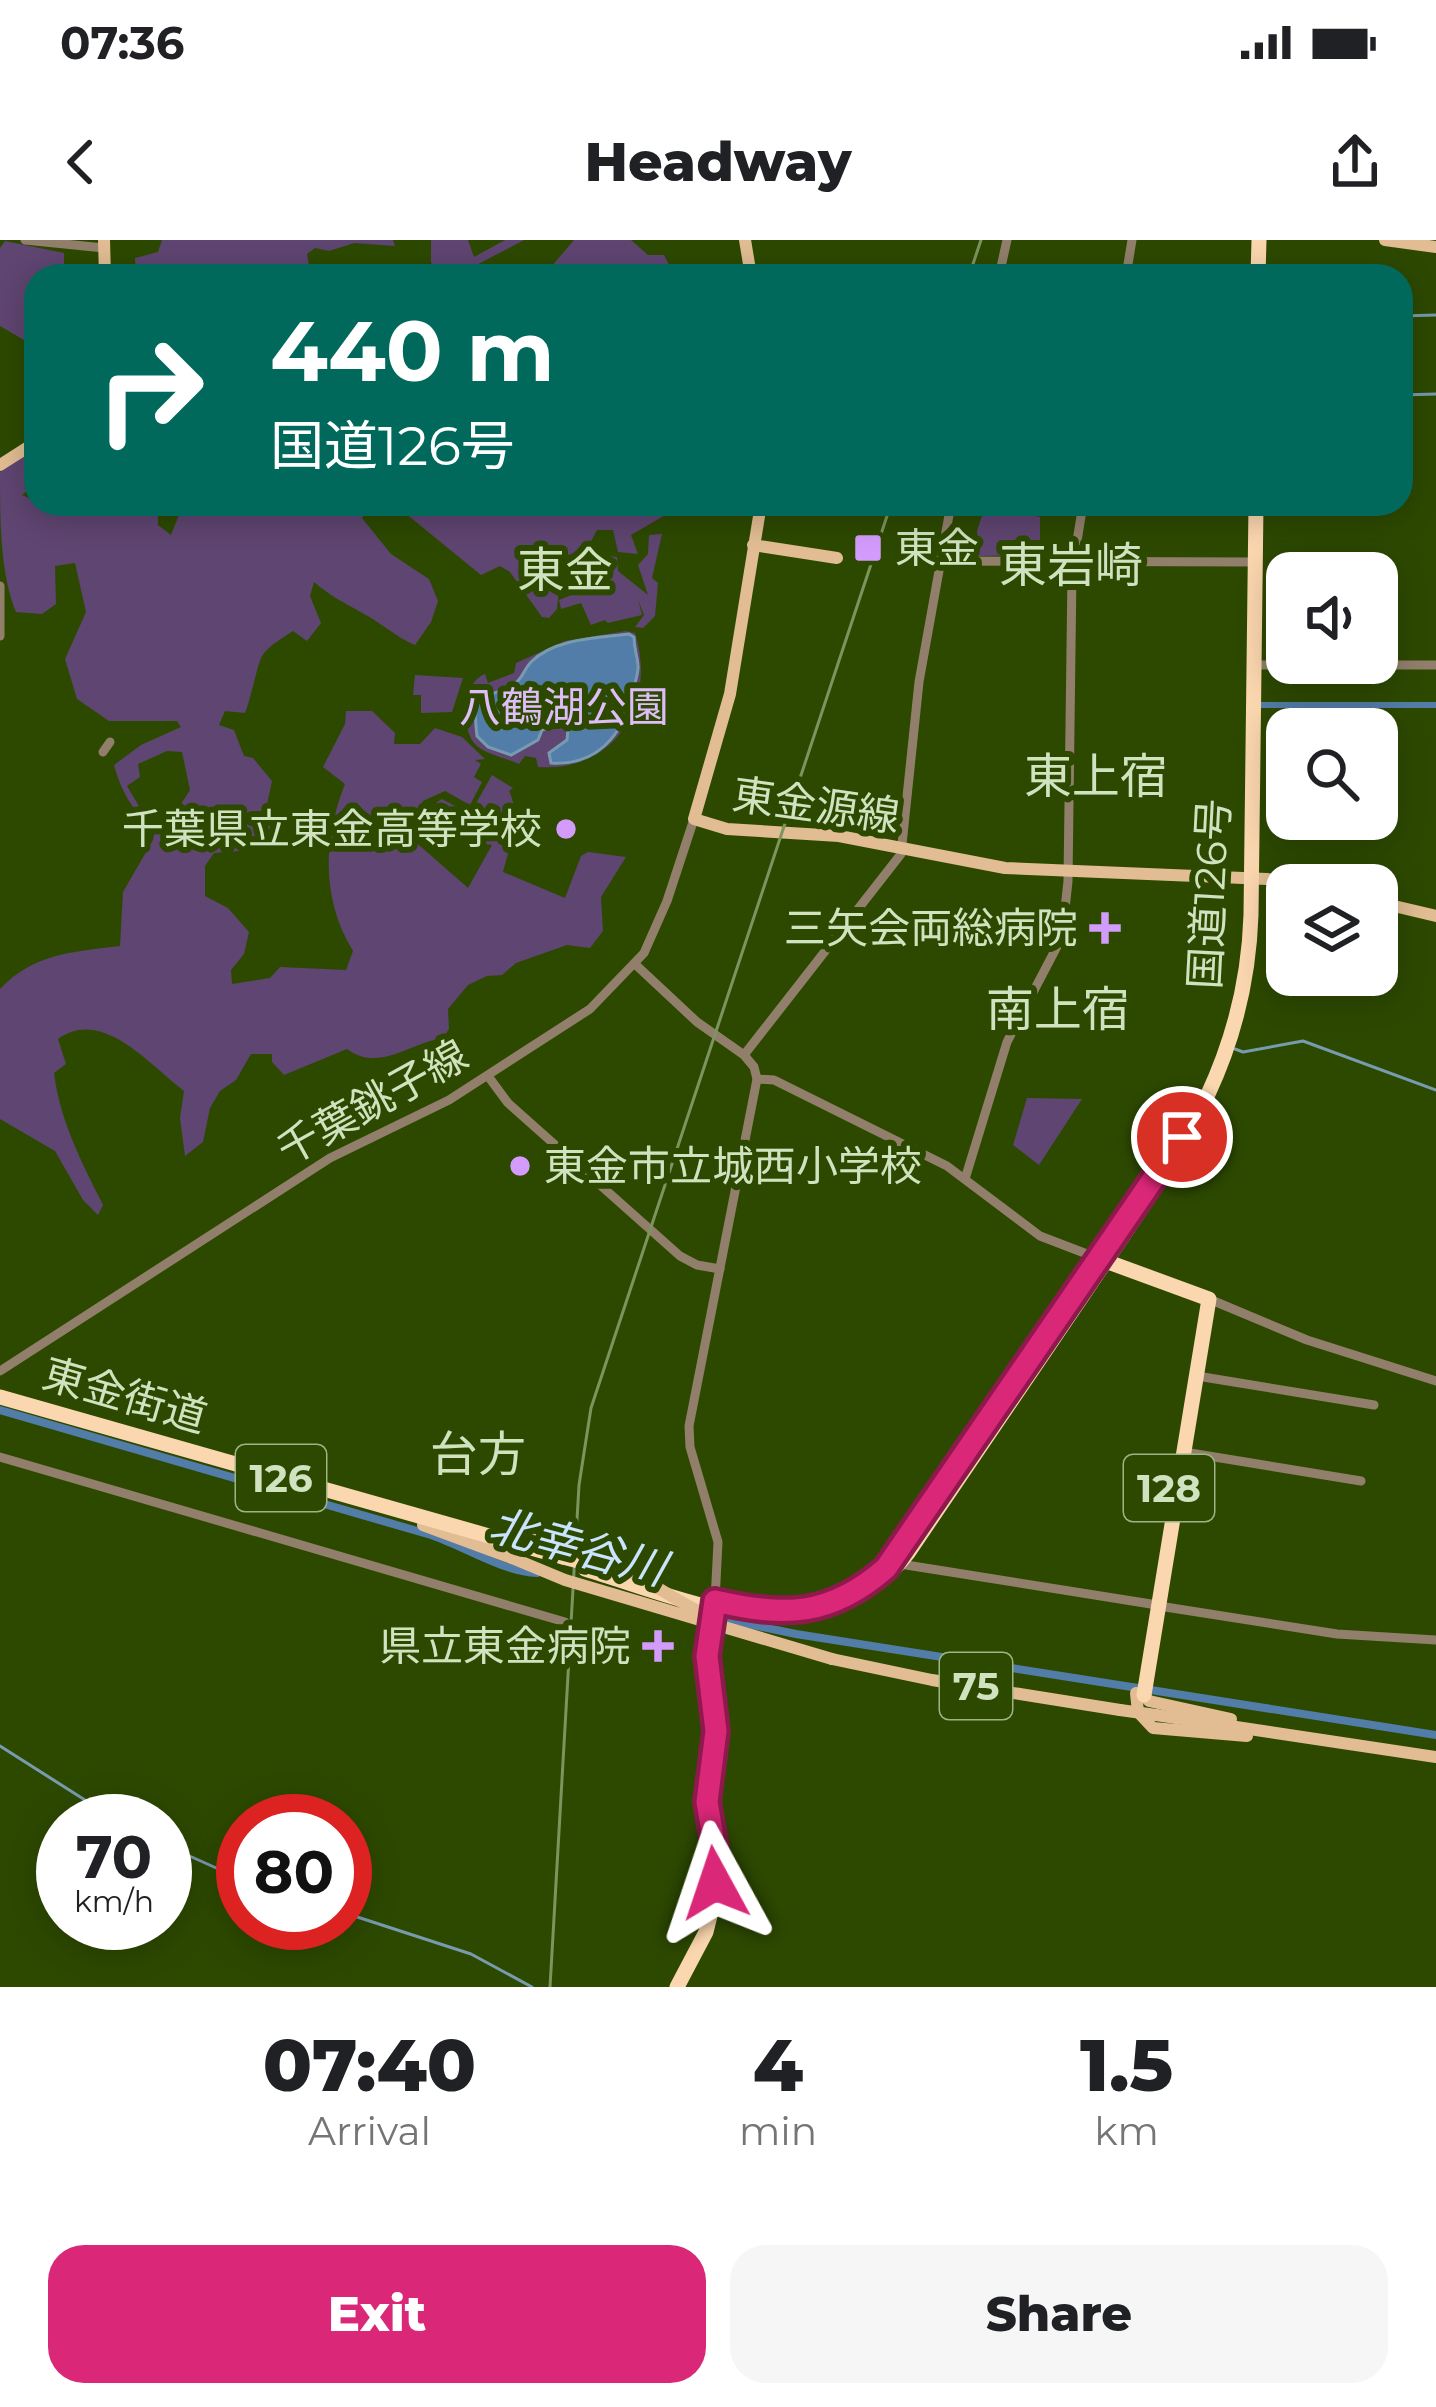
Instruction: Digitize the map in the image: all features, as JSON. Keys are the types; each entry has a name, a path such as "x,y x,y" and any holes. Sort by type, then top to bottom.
{"highway":[{"name":"国道126号","path":"1248,878 1252,516"},
{"name":"国道126号","path":"715,1604 759,1611 805,1610 845,1597 886,1568 1189,1137 1219,1075 1246,974 1251,562"},
{"name":"国道126号","path":"715,1604 769,1618 817,1614 862,1595 900,1564 1102,1260"},
{"path":"1102,1260 1204,1297"},
{"name":"128","path":"1141,1688 1204,1297"},
{"name":"東金街道","path":"0,1400 374,1508 563,1555"},
{"name":"東金街道","path":"0,1400 563,1555 585,1566 715,1604"},
{"path":"677,1987 709,1923 714,1900 716,1854 707,1802 716,1731 707,1667 715,1604"}],"main road":[{"path":"1385,240 1436,247"},
{"name":"東金源線","path":"759,516 730,694 694,819 727,829 839,836 991,866 1266,880"},
{"path":"753,545 837,558"},
{"path":"1398,907 1436,916"},
{"name":"75","path":"374,1508 565,1580 832,1659 932,1680 1436,1757"},
{"name":"75","path":"563,1555 626,1566 704,1614 832,1659"},
{"name":"75","path":"1141,1688 1149,1701 1338,1742"},
{"name":"75","path":"1141,1688 1143,1720 1161,1730 1338,1742"}],"street":[{"path":"25,240 104,244"},
{"path":"744,1055 903,850 919,682 949,516"},
{"path":"965,1179 1007,1042 1062,938 1073,562 1081,516"},
{"path":"914,561 1251,562"},
{"path":"0,586 0,637"},
{"path":"1253,665 1436,665"},
{"name":"千葉銚子線","path":"0,1371 330,1158 438,1106 590,1009 636,965 667,901 694,819"},
{"path":"636,965 698,1022 744,1055 758,1079 689,1440 718,1542 715,1604"},
{"path":"488,1076 508,1103 680,1256 720,1269"},
{"path":"758,1079 774,1080 965,1179 1027,1228 1102,1260"},
{"path":"1204,1297 1307,1340 1436,1381"},
{"path":"1192,1376 1373,1405"},
{"path":"1180,1452 1361,1481"},
{"path":"0,1457 566,1622"},
{"path":"900,1564 1336,1634 1436,1640"}],"green space":[{"path":"162,240 393,240 395,246 354,243 329,251 315,248 307,254 309,264 135,264 135,258 158,252"},
{"path":"431,240 468,240 474,257 505,240 524,240 479,264 431,263"},
{"path":"574,240 631,240 648,255 664,255 669,264 554,264"},
{"path":"5,241 64,253 64,264 24,264 24,340 0,326 0,248"},
{"path":"24,455 24,516 158,516 158,525 171,535 178,516 364,516 391,554 429,579 438,601 415,645 314,582 310,596 321,623 307,641 293,631 268,649 245,713 225,711 219,725 234,730 244,756 253,758 272,781 266,809 281,826 269,842 244,851 214,853 205,866 205,896 228,908 249,932 244,954 231,970 232,984 270,978 280,967 346,970 353,951 335,911 329,869 332,826 345,784 323,767 345,724 346,711 372,711 395,733 394,744 420,744 435,728 462,737 485,759 475,760 481,764 474,777 482,782 470,805 445,791 423,801 403,831 468,888 492,845 460,840 436,819 437,802 442,799 470,814 492,775 513,788 509,791 514,821 503,872 565,898 581,856 588,852 626,857 601,897 603,931 590,948 567,945 468,985 448,1009 449,1029 443,1038 383,1057 359,1056 347,1049 284,1075 272,1062 272,1054 251,1054 236,1080 220,1091 210,1108 203,1142 185,1156 180,1118 184,1091 125,1043 108,1035 75,1031 58,1039 66,1064 54,1073 57,1091 73,1141 103,1205 98,1215 83,1200 55,1151 0,1119 0,989 41,961 120,946 123,892 155,830 129,801 114,765 141,745 181,727 177,721 109,721 77,699 65,659 86,612 75,563 55,566 56,604 42,614 16,612 1,527 0,472","holes":["167,751 182,752 190,790 166,827 143,813 127,786 140,777 138,764"]},
{"path":"409,516 664,516 631,535 638,554 618,552 613,530 597,530 587,549 562,557 557,609 549,618 542,617 510,572 500,566 481,575"},
{"path":"982,516 1040,517 1040,555 978,556"},
{"path":"662,534 652,578 658,583 655,616 643,628 635,627 644,615 638,600 642,615 591,625 581,603 561,609 559,600 576,593 575,577 596,570 593,555 617,557 618,571 648,595 638,565 648,554 649,535"},
{"name":"八鶴湖公園","path":"635,633 640,684 635,707 609,745 565,766 538,767 536,758 525,756 519,764 474,743 466,705 478,679 485,674 488,683 514,673 516,663 565,641"},
{"path":"415,675 463,678 452,712 421,713 421,695 413,695"},
{"path":"1027,1098 1082,1099 1039,1165 1013,1145"}],"water":[{"name":"八鶴湖公園","path":"634,637 638,668 628,709 615,735 594,753 567,763 551,763 549,753 567,740 563,723 542,730 538,740 511,755 488,747 477,736 476,709 481,698 516,683 541,654 577,640"}],"waterway":[{"path":"1413,316 1436,315"},
{"path":"1413,395 1436,394"},
{"path":"1258,705 1436,705"},
{"path":"1235,1049 1243,1052 1303,1041 1436,1090"},
{"name":"北幸谷川","path":"0,1410 431,1535 497,1563 537,1573"},
{"name":"北幸谷川","path":"713,1617 1436,1735"},
{"path":"0,1746 76,1794"},
{"path":"192,1857 216,1868"},
{"path":"372,1922 471,1954 532,1987"}],"railway":[{"path":"973,264 981,240"},
{"path":"550,1987 579,1485 591,1408 887,516"}],"place":[{"name":"東金","path":"868,548"},
{"name":"千葉県立東金高等学校","path":"566,829"},
{"name":"三矢会両総病院","path":"1105,928"},
{"name":"東金市立城西小学校","path":"520,1166"},
{"name":"県立東金病院","path":"658,1646"}],"district":[{"name":"東岩崎","path":"1071,565"},
{"name":"東金","path":"565,570"},
{"name":"東上宿","path":"1096,776"},
{"name":"南上宿","path":"1058,1009"},
{"name":"台方","path":"478,1454"}],"route":[{"path":"715,1883 716,1854 707,1802 716,1731 707,1667 715,1601 759,1611 805,1610 845,1597 886,1568 1182,1137"}]}
